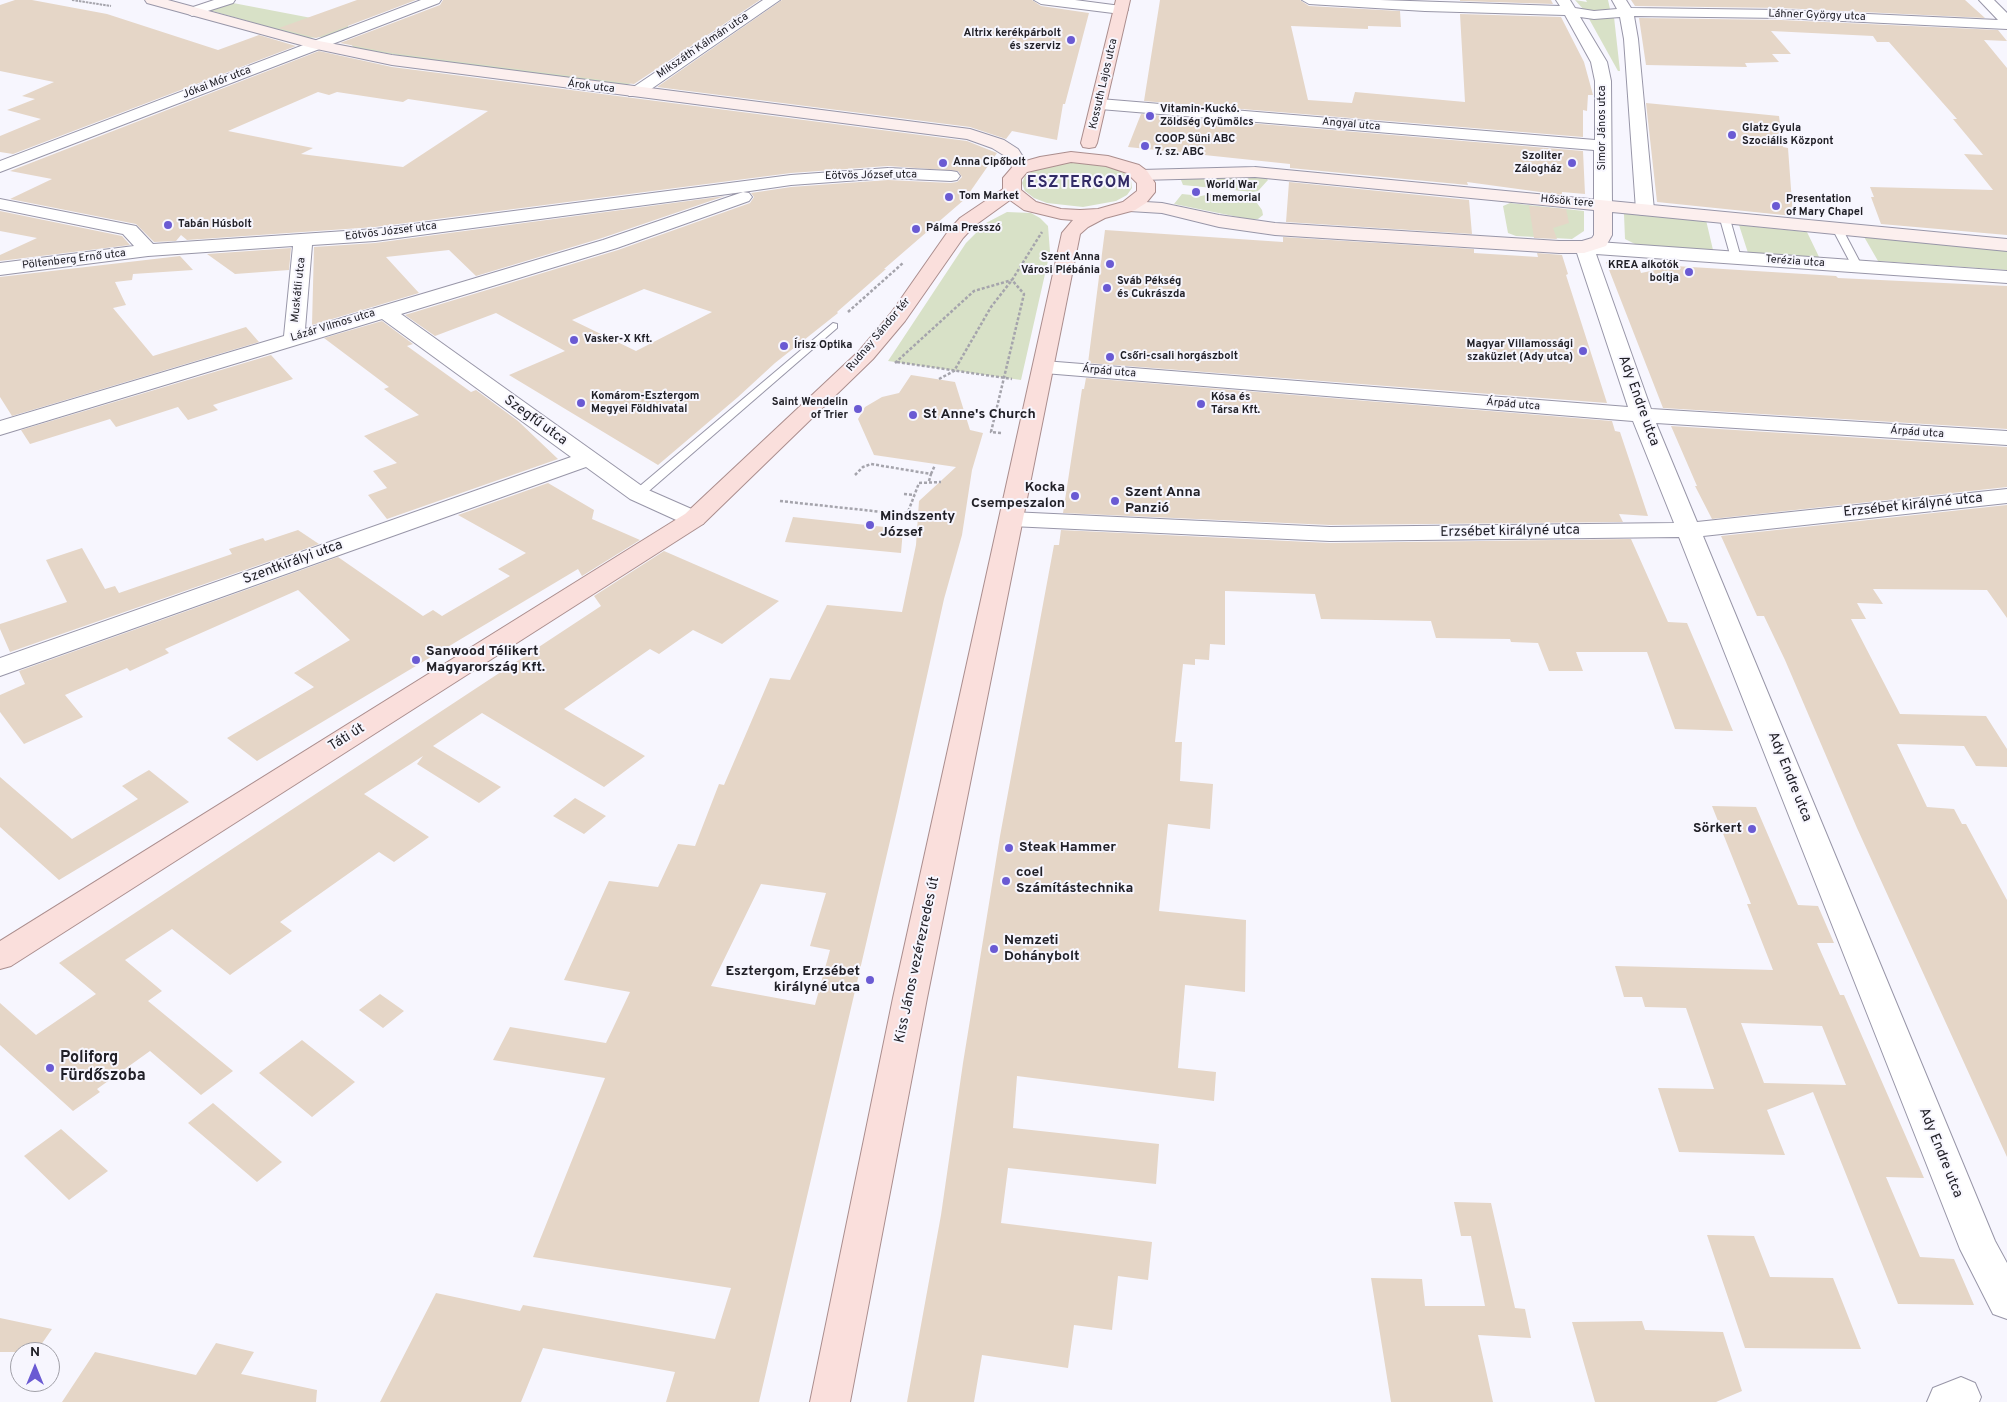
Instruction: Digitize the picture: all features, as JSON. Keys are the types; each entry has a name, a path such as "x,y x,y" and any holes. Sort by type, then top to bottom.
{"main road":[{"name":"Árok utca","path":"152,0 317,45 392,60 634,93 970,134 998,144 1012,153"},
{"name":"Kossuth Lajos utca","path":"1108,160 1089,144 1122,5"},
{"path":"1071,233 1037,208 1018,199 1012,191 1012,178 1021,168 1063,158 1089,144"},
{"path":"1011,519 1071,233 1081,223 1099,214 1129,206 1140,199 1146,192 1146,183 1141,175 1121,164 1108,160 1012,153"},
{"path":"1012,153 1021,168"},
{"name":"Hősök tere","path":"1141,175 1255,172 1603,206 1603,235 1599,242 1584,247"},
{"name":"Rudnay Sándor tér","path":"694,519 864,357 898,317 956,234 978,213 1012,191"},
{"path":"990,206 1010,204 1061,214 1099,214"},
{"path":"1129,206 1162,208 1219,221 1274,229 1559,248 1584,247"},
{"path":"1603,206 2007,245"},
{"name":"Táti út","path":"0,957 694,519"},
{"name":"Kiss János vezérezredes út","path":"830,1402 908,1008 1011,519"}],"street":[{"path":"192,12 228,0"},
{"name":"Jókai Mór utca","path":"0,167 434,0"},
{"name":"Mikszáth Kálmán utca","path":"634,93 773,0"},
{"path":"1041,0 1122,5"},
{"name":"Láhner György utca","path":"1309,0 1425,7 1566,6 1602,15 1622,6 2007,24"},
{"path":"1986,0 2007,21"},
{"name":"Simor János utca","path":"1566,6 1599,62 1603,82 1603,206"},
{"path":"1622,6 1631,39 1645,210"},
{"name":"Angyal utca","path":"1100,104 1602,146"},
{"name":"Eötvös József utca","path":"148,250 303,242 375,235 791,180 888,173 951,176"},
{"name":"Eötvös József utca","path":"667,224 791,180"},
{"path":"0,204 129,230 148,250"},
{"name":"Lázár Vilmos utca","path":"0,428 610,244 667,224"},
{"name":"Muskátli utca","path":"294,338 303,242"},
{"name":"Terézia utca","path":"1584,247 2007,277"},
{"name":"Ady Endre utca","path":"1584,247 1642,415 1979,1249 2007,1302"},
{"name":"Pöltenberg Ernő utca","path":"0,269 148,250"},
{"name":"Szegfű utca","path":"384,311 586,459 638,494 694,519"},
{"name":"Árpád utca","path":"1042,375 2007,438"},
{"name":"Szentkirályi utca","path":"0,667 586,459"},
{"name":"Erzsébet királyné utca","path":"1011,519 1330,534 1689,530 2007,496"}],"lane":[{"path":"1725,218 1736,258"},
{"path":"1838,230 1857,266"},
{"path":"638,494 833,326"}],"path":[{"path":"72,0 111,6"},
{"path":"939,379 954,371 991,307 1012,280 1043,230"},
{"path":"890,368 974,291 1012,280"},
{"path":"1012,280 1024,294 991,432 1029,435"},
{"path":"864,357 1004,378 1042,375"},
{"path":"855,475 863,467 871,464 931,474"},
{"path":"929,481 935,465"},
{"path":"780,501 901,514 908,512 919,483 929,481 941,482"},
{"path":"904,494 914,495"}],"green space":[{"path":"1575,0 1587,2 1586,0 1608,0 1610,9 1598,11 1583,9"},
{"path":"233,3 348,25 348,29 333,36 308,38 212,11 211,9"},
{"path":"1588,17 1614,17 1620,71 1618,71"},
{"path":"351,44 635,81 625,86 480,68 354,48"},
{"path":"1080,161 1113,167 1124,173 1131,180 1132,188 1127,195 1116,201 1083,207 1047,203 1034,198 1025,191 1022,183 1025,176 1034,170 1063,162"},
{"path":"1182,176 1251,176 1268,180 1258,191 1253,192 1183,185"},
{"path":"1215,193 1246,196 1257,203 1263,215 1258,219 1248,219 1174,204 1182,194 1201,196"},
{"path":"1510,203 1584,211 1584,231 1572,239 1516,236 1508,233 1503,206"},
{"path":"1007,212 1031,213 1048,226 1050,252 1021,380 888,361 966,243 986,223"},
{"path":"1624,214 1706,220 1713,250 1699,251 1637,245 1625,239"},
{"path":"1739,225 1807,232 1820,259 1748,253"},
{"path":"1863,235 2007,249 2007,270 1878,261"}],"building":[{"path":"15,0 32,0 107,14 218,50 259,35 296,46 13,154 0,152 0,136 41,119 7,110 35,99 22,96 54,82 0,71 0,5"},
{"path":"357,0 416,0 316,38 279,28"},
{"path":"443,0 760,0 634,84 392,53 340,43 440,5"},
{"path":"782,0 1032,0 1041,6 1089,13 1065,104 1063,104 1057,140 1012,131 1006,139 970,127 657,87"},
{"path":"1160,0 1300,0 1309,6 1400,11 1401,27 1368,26 1368,29 1291,26 1308,100 1352,103 1355,92 1465,102 1460,14 1561,17 1584,62 1593,95 1588,95 1587,111 1583,110 1583,137 1144,101"},
{"path":"1551,0 1553,4 1460,1"},
{"path":"1631,0 1965,0 1985,18 1781,8 1635,6"},
{"path":"1639,18 1781,20 1998,30 2007,41 1984,40 2007,68 2007,235 1881,224 1871,197 1874,197 1870,187 1993,190 1964,154 1983,155 1953,119 1957,119 1889,42 1877,42 1873,36 1771,31 1791,54 1772,54 1779,62 1745,63 1747,67 1646,65"},
{"path":"319,51 392,67 967,141 997,153 965,199 884,269 886,269 838,313 775,363 658,465 509,375 565,351 496,313 435,336 405,315 618,250 750,203 754,197 751,193 791,187 888,180 951,183 957,182 962,177 958,171 888,166 791,173 375,227 187,240 181,235 176,241 154,242 136,224 10,199 52,179 10,171","holes":["318,92 329,95 337,92 403,102 408,99 488,111 403,167 301,154 313,148 228,131","644,289 712,312 636,351 572,320"]},
{"path":"1646,103 1779,116 1783,147 1788,148 1793,216 1657,202"},
{"path":"1141,114 1583,151 1585,194 1562,192 1562,195 1467,182 1468,185 1290,168 1290,164 1128,147"},
{"path":"1289,182 1469,200 1472,234 1286,222"},
{"path":"725,196 602,238 476,276 449,250 386,257 419,293 312,325 314,247 375,243"},
{"path":"1529,206 1566,209 1569,223 1553,228 1557,239 1534,238"},
{"path":"0,211 122,236 130,245 0,261 0,255 37,238 0,231"},
{"path":"1105,230 1283,242 1283,237 1474,249 1474,253 1538,257 1537,253 1562,255 1568,274 1566,275 1607,403 1088,363"},
{"path":"291,248 289,270 235,274 207,254"},
{"path":"180,256 193,270 133,274 132,280 115,282 126,305 113,308 153,356 246,327 259,342 12,416 0,397 0,277"},
{"path":"1606,262 1638,264 1641,273 1675,266 1836,276 1838,278 2007,286 2007,429 1663,408"},
{"path":"382,321 413,344 407,346 471,392 476,390 518,421 558,459 387,519 368,495 387,488 373,471 397,463 364,436 419,415 384,389 389,387 324,338"},
{"path":"271,355 293,379 213,405 218,410 188,420 178,407 116,427 110,419 30,444 21,430"},
{"path":"911,375 955,382 970,430 983,433 972,470 962,535 944,599 897,811 759,1402 666,1402 675,1372 543,1348 521,1402 380,1402 436,1293 520,1311 523,1305 715,1339 731,1288 533,1257 605,1078 493,1060 510,1027 606,1043 630,992 564,980 609,881 658,887 678,844 695,846 719,784 724,785 770,678 790,680 827,605 902,612 916,545 919,501 956,467 874,455 858,419 865,407 882,397 899,393","holes":["761,884 826,893 810,946 830,950 815,1005 711,986"]},
{"path":"1086,378 1612,421 1615,431 1620,432 1648,516 1619,514 1623,522 1330,525 1063,513 1082,389 1084,389"},
{"path":"1671,426 2007,447 2007,487 1712,519 1695,486 1697,486"},
{"path":"548,483 594,510 592,519 640,540 582,576 578,569 257,761 227,738 314,687 294,673 350,640 298,590 165,649 169,653 130,671 127,668 65,695 83,717 24,744 0,712 0,695 25,684 19,671 338,557 423,616 433,610 442,616 510,576 498,569 526,553 458,515"},
{"path":"2007,505 2007,618 1987,590 1873,589 1883,604 1857,603 1866,619 1851,619 1900,714 1986,716 2007,749 2007,767 1976,766 1964,746 1897,744 1927,807 1954,809 1962,824 1966,824 2007,900 2007,1157 1857,828 1785,660 1764,616 1757,616 1721,536"},
{"path":"793,517 903,529 901,553 785,542"},
{"path":"298,530 319,544 10,652 0,629 0,624 67,602 46,560 82,548 105,589 115,586 119,593 232,554 229,549 263,538 265,541"},
{"path":"1061,530 1330,543 1631,539 1668,622 1687,623 1733,731 1675,729 1647,652 1576,652 1583,671 1549,671 1538,643 1511,642 1510,639 1436,638 1431,621 1321,619 1315,594 1225,591 1225,645 1210,644 1209,660 1195,659 1195,665 1183,664 1175,742 1182,742 1180,781 1213,784 1210,829 1168,824 1159,911 1246,920 1245,992 1185,985 1178,1068 1216,1072 1214,1101 1017,1076 1013,1128 1159,1144 1156,1184 1008,1168 1001,1223 1152,1242 1148,1280 1118,1276 1112,1330 1074,1325 1068,1368 982,1355 974,1402 907,1402 941,1215 963,1063 1000,836 1054,545 1059,545"},
{"path":"664,551 779,601 722,644 693,630 659,654 650,649 564,709 645,756 604,787 482,713 433,746 501,787 479,803 417,764 423,756 364,794 429,837 394,862 379,852 280,922 292,931 230,975 172,929 125,960 162,991 148,1001 233,1071 201,1095 150,1051 97,1089 100,1092 73,1111 0,1045 0,1003 36,1035 96,994 59,963 601,606 594,596"},
{"path":"149,770 189,802 59,880 0,827 0,777 72,839 138,799 122,786"},
{"path":"575,798 606,816 584,834 553,816"},
{"path":"1712,806 1756,807 1798,905 1818,906 1834,943 1817,943 1840,995 1844,995 1924,1178 1886,1177 1920,1257 1954,1259 1974,1305 1898,1304 1813,1092 1767,1110 1785,1155 1679,1152 1658,1088 1714,1089 1686,1008 1645,1007 1642,997 1624,997 1615,966 1773,970 1747,904 1751,904","holes":["1741,1023 1822,1026 1846,1085 1764,1083"]},
{"path":"380,994 404,1011 383,1028 359,1010"},
{"path":"302,1040 355,1082 312,1117 259,1073"},
{"path":"213,1103 282,1162 257,1182 188,1123"},
{"path":"61,1129 108,1171 69,1200 24,1156"},
{"path":"1454,1202 1491,1203 1515,1308 1525,1309 1531,1338 1478,1335 1493,1402 1391,1402 1371,1278 1422,1279 1425,1306 1485,1306 1471,1236 1461,1236"},
{"path":"1707,1235 1754,1236 1770,1277 1833,1278 1861,1349 1745,1348"},
{"path":"0,1318 52,1329 43,1342 10,1342 10,1352 0,1352"},
{"path":"1642,1321 1645,1330 1723,1332 1742,1391 1716,1402 1595,1402 1572,1322"},
{"path":"216,1343 254,1352 241,1374 317,1390 316,1402 62,1402 95,1352 196,1375"}],"place":[{"name":"Altrix kerékpárbolt és szerviz","path":"1071,40"},
{"name":"Vitamin-Kuckó. Zöldség Gyümölcs","path":"1150,116"},
{"name":"Glatz Gyula Szociális Központ","path":"1732,135"},
{"name":"COOP Süni ABC 7. sz. ABC","path":"1145,146"},
{"name":"Anna Cipőbolt","path":"943,163"},
{"name":"Szoliter Zálogház","path":"1572,163"},
{"name":"World War I memorial","path":"1196,192"},
{"name":"Tom Market","path":"949,197"},
{"name":"Presentation of Mary Chapel","path":"1776,206"},
{"name":"Tabán Húsbolt","path":"168,225"},
{"name":"Pálma Presszó","path":"916,229"},
{"name":"Szent Anna Városi Plébánia","path":"1110,264"},
{"name":"KREA alkotók boltja","path":"1689,272"},
{"name":"Sváb Pékség és Cukrászda","path":"1107,288"},
{"name":"Vasker-X Kft.","path":"574,340"},
{"name":"Írisz Optika","path":"784,346"},
{"name":"Magyar Villamossági szaküzlet (Ady utca)","path":"1583,351"},
{"name":"Csőri-csali horgászbolt","path":"1110,357"},
{"name":"Komárom-Esztergom Megyei Földhivatal","path":"581,403"},
{"name":"Kósa és Társa Kft.","path":"1201,404"},
{"name":"Saint Wendelin of Trier","path":"858,409"},
{"name":"St Anne's Church","path":"913,415"},
{"name":"Kocka Csempeszalon","path":"1075,496"},
{"name":"Szent Anna Panzió","path":"1115,501"},
{"name":"Mindszenty József","path":"870,525"},
{"name":"Sanwood Télikert Magyarország Kft.","path":"416,660"},
{"name":"Sörkert","path":"1752,829"},
{"name":"Steak Hammer","path":"1009,848"},
{"name":"coel Számítástechnika","path":"1006,881"},
{"name":"Nemzeti Dohánybolt","path":"994,949"},
{"name":"Esztergom, Erzsébet királyné utca","path":"870,980"},
{"name":"Poliforg Fürdőszoba","path":"50,1068"}],"district":[{"name":"ESZTERGOM","path":"1079,184"}]}
